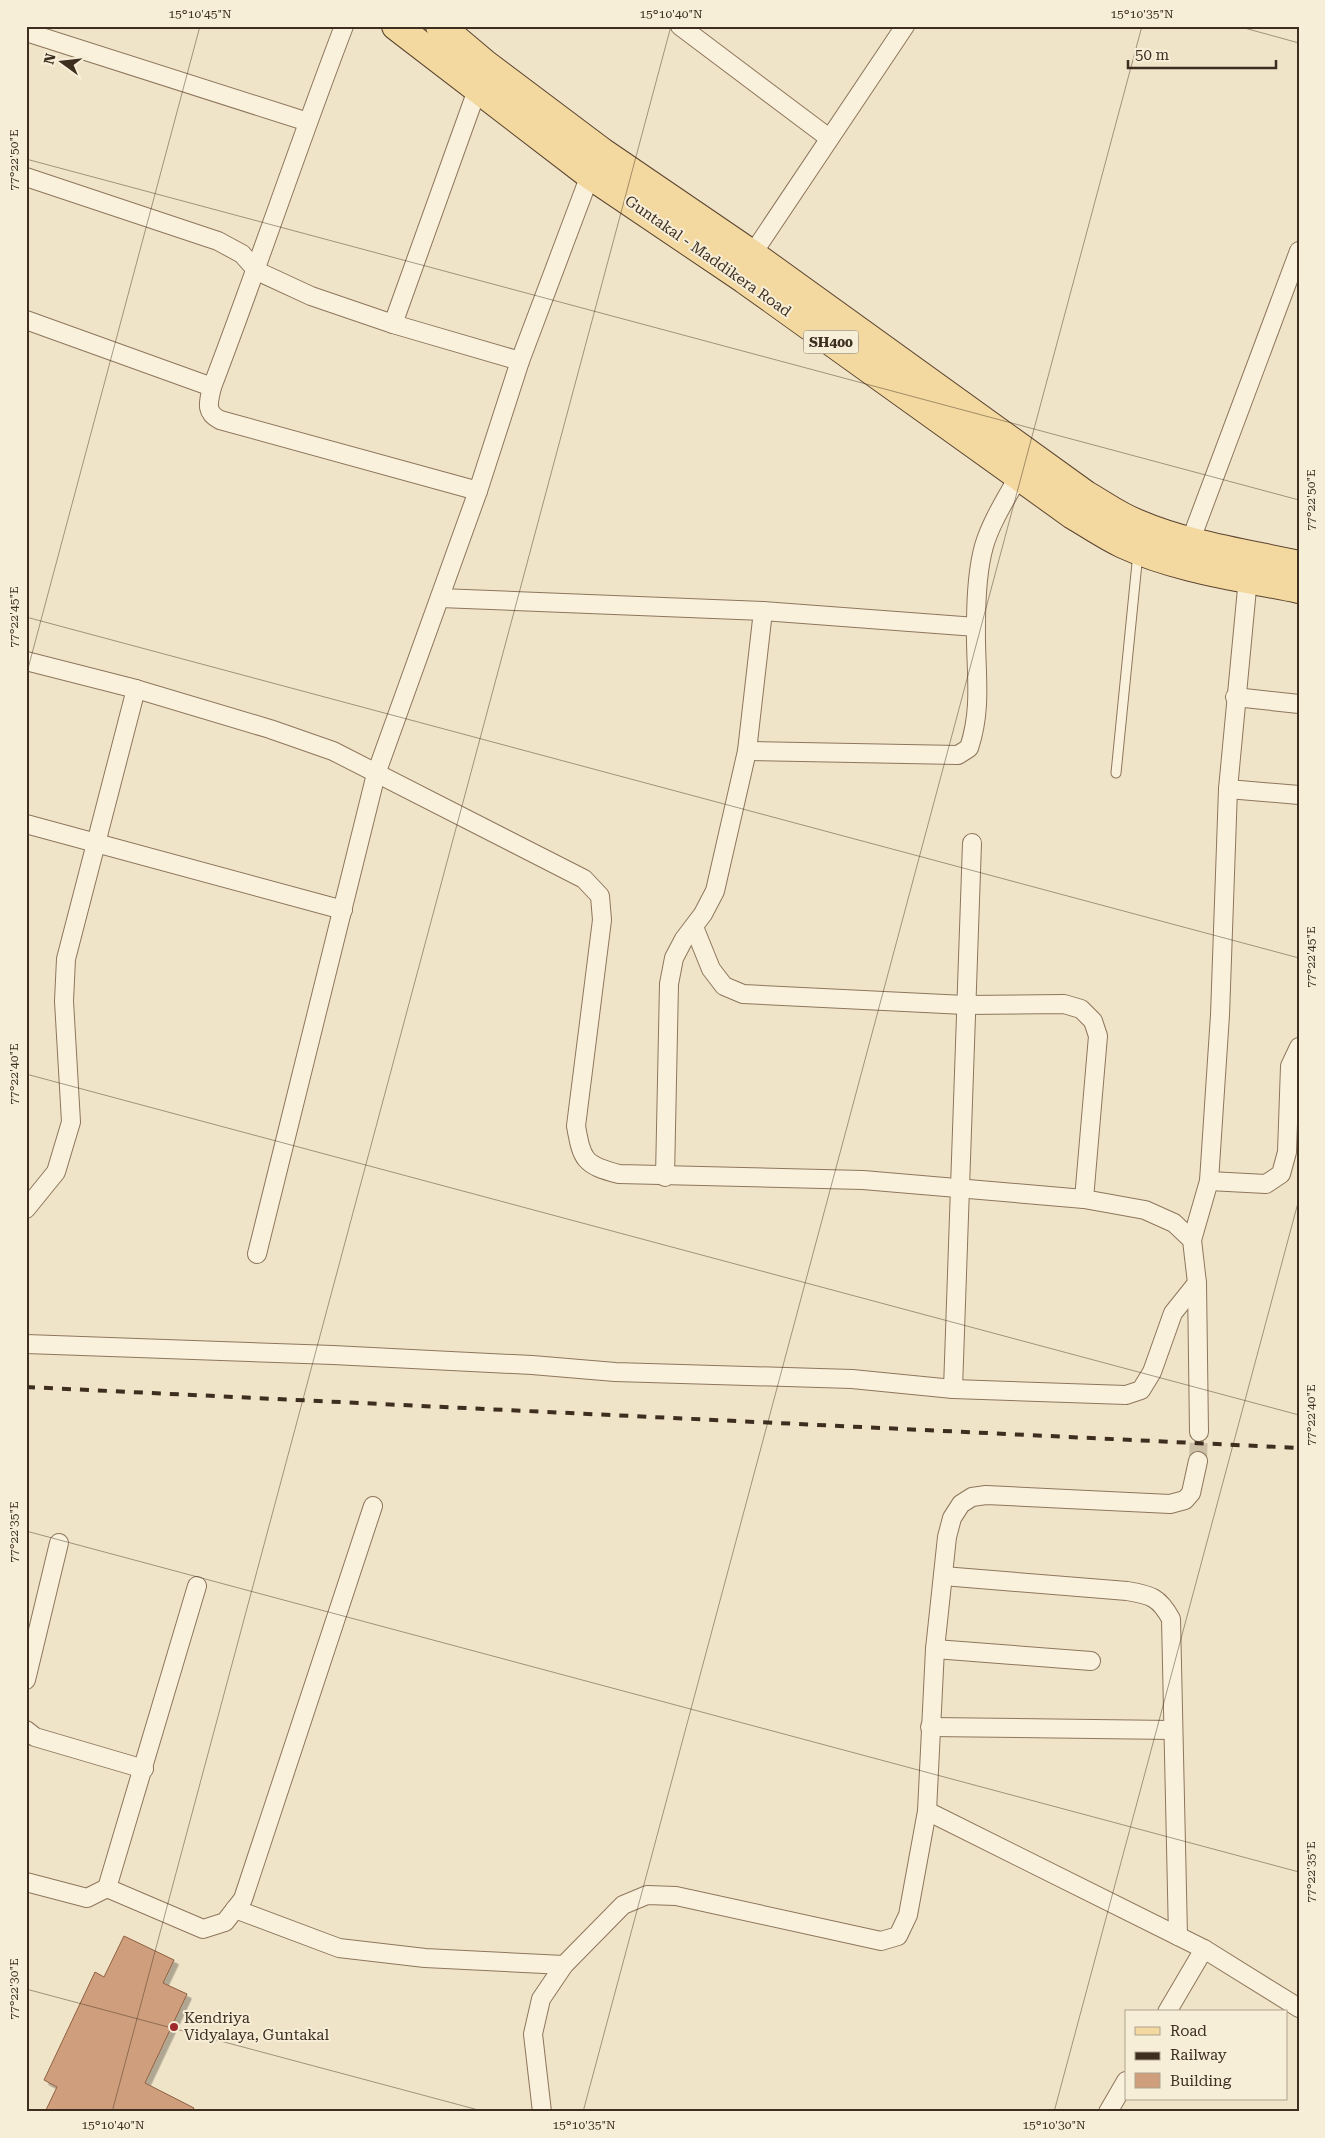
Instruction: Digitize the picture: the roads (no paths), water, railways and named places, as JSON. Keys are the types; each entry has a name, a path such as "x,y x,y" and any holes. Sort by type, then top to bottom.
{"main road":[{"name":"Guntakal - Maddikera Road","path":"396,26 590,175 745,265 1086,495 1133,522 1190,542 1299,565"},
{"name":"Guntakal - Maddikera Road","path":"440,26 485,64 602,152 1018,477 1073,515 1123,544 1138,550 1184,565 1299,589"}],"street":[{"path":"344,26 308,122 257,271 212,387 208,406 212,416 220,420 478,490"},
{"path":"680,26 829,138"},
{"path":"745,265 904,26"},
{"path":"26,32 308,122"},
{"path":"393,324 477,90"},
{"path":"257,1254 376,774 478,490 520,361 590,175"},
{"path":"26,177 218,241 242,254 257,271 311,296 393,324 520,361"},
{"path":"1190,542 1299,251"},
{"path":"26,320 212,387"},
{"path":"747,751 958,755 969,748 979,708 976,627 979,575 984,546 994,522 1018,477"},
{"path":"1199,1432 1197,1284 1192,1240 1210,1181 1220,1015 1228,789 1235,697 1248,578"},
{"path":"440,598 763,611 976,627"},
{"path":"665,1176 669,984 674,958 684,939 703,914 715,890 747,751 763,611"},
{"path":"26,661 136,689 270,728 333,750 376,774 584,880 600,896 602,920 576,1126 580,1151 595,1168 619,1174 863,1180 1084,1199 1145,1210 1174,1223 1192,1240"},
{"path":"26,1209 56,1172 71,1122 64,978 66,959 136,689"},
{"path":"1235,697 1299,704"},
{"path":"1228,789 1299,796"},
{"path":"26,824 343,910"},
{"path":"953,1389 972,843"},
{"path":"694,927 711,969 724,986 743,994 965,1005 1064,1004 1081,1009 1093,1020 1098,1036 1084,1199"},
{"path":"1210,1181 1266,1184 1281,1174 1287,1152 1290,1066 1299,1047"},
{"path":"26,1344 333,1355 532,1365 614,1372 852,1379 953,1389 1126,1395 1141,1390 1152,1372 1172,1313 1197,1284"},
{"path":"542,2112 533,2034 541,1999 564,1965 623,1906 647,1895 676,1896 880,1941 898,1936 908,1915 927,1811 935,1649 947,1537 952,1518 961,1504 972,1497 986,1495 1170,1504 1185,1500 1191,1493 1198,1461"},
{"path":"107,1888 203,1929 225,1922 243,1899 373,1506"},
{"path":"26,1680 59,1543"},
{"path":"943,1576 1149,1595 1163,1604 1171,1619 1178,1936"},
{"path":"26,1882 87,1898 107,1888 198,1586"},
{"path":"935,1649 1091,1662"},
{"path":"930,1727 1172,1730"},
{"path":"26,1730 35,1737 144,1769"},
{"path":"927,1811 1204,1949 1299,2008"},
{"path":"235,1909 339,1948 425,1958 564,1965"},
{"path":"1168,2010 1204,1949"},
{"path":"1108,2112 1125,2083"}],"lane":[{"path":"1116,773 1138,550"}],"tunnel":[{"path":"1198,1461 1199,1432"}],"railway":[{"path":"26,1387 1299,1448"}],"place":[{"name":"Kendriya Vidyalaya, Guntakal","path":"174,2027"}]}
